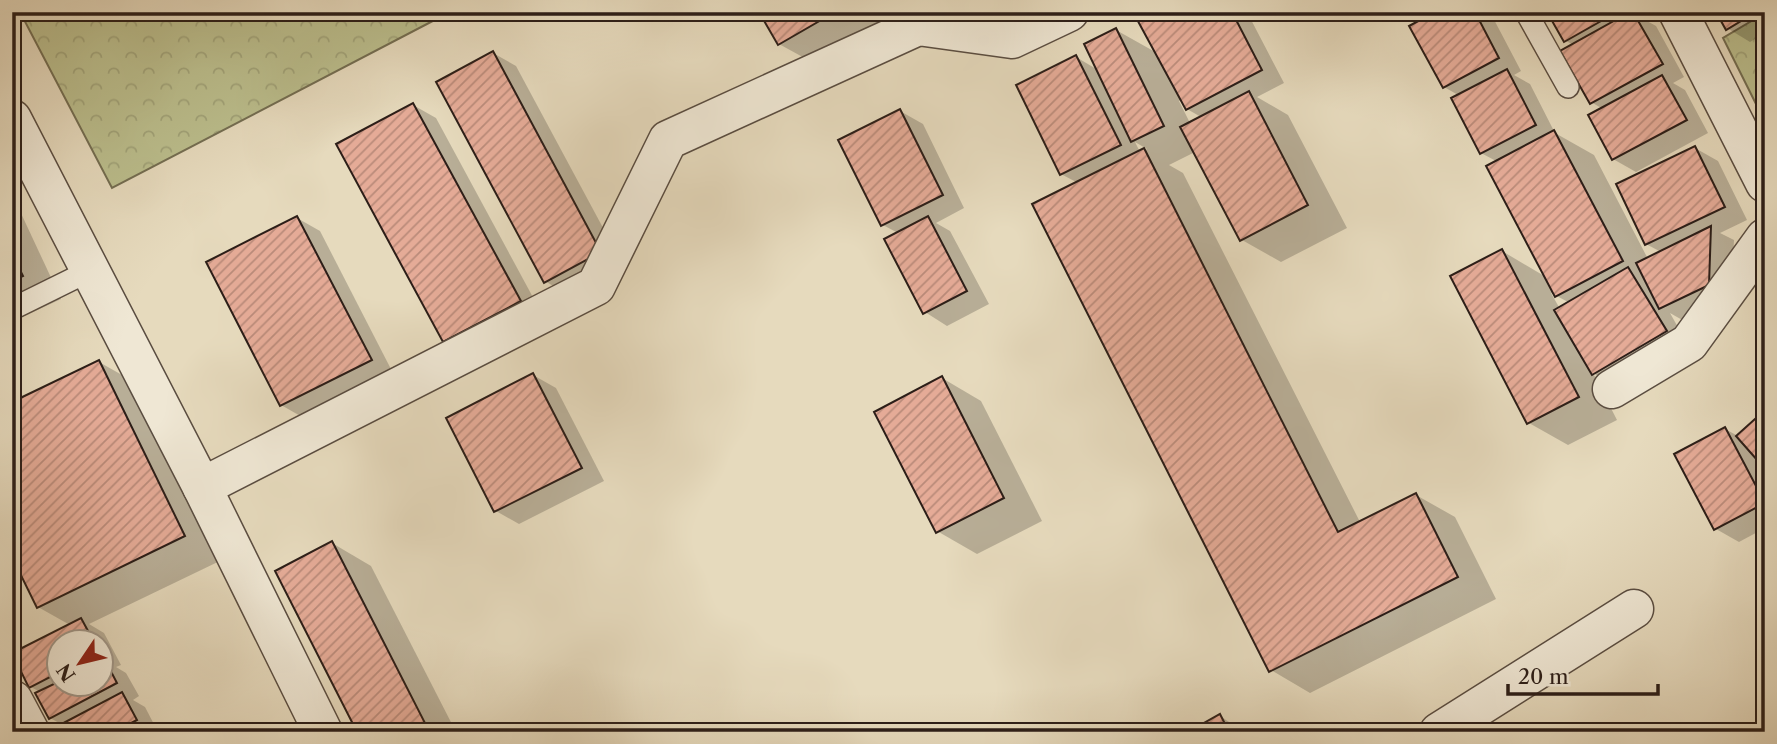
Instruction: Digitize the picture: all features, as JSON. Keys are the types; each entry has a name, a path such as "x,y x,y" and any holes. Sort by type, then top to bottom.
{"street":[{"path":"202,487 596,286 668,140 914,19 1012,38 1069,12"},
{"path":"1678,12 1765,183"},
{"path":"12,119 202,487 323,732"},
{"path":"1612,389 1689,343 1765,238"},
{"path":"1439,732 1634,609"},
{"path":"13,700 30,732"}],"lane":[{"path":"1525,12 1568,88"},
{"path":"12,309 90,271"}],"green space":[{"path":"20,12 450,12 112,188"},
{"path":"1765,13 1765,122 1723,38"}],"building":[{"path":"759,12 835,12 778,45"},
{"path":"1133,12 1232,12 1262,70 1186,110"},
{"path":"1435,12 1475,12 1499,58 1443,88 1409,26"},
{"path":"1547,12 1617,12 1564,42"},
{"path":"1633,12 1663,64 1590,104 1560,51"},
{"path":"1716,12 1756,12 1726,30"},
{"path":"1116,28 1164,126 1131,142 1084,44"},
{"path":"493,51 601,252 544,283 436,82"},
{"path":"1076,55 1121,145 1060,175 1016,85"},
{"path":"1507,69 1536,125 1480,154 1451,98"},
{"path":"1662,75 1687,120 1612,160 1588,115"},
{"path":"1249,91 1308,205 1240,241 1180,127"},
{"path":"413,103 521,301 443,342 336,144"},
{"path":"900,109 943,195 881,226 838,140"},
{"path":"1554,130 1623,261 1555,297 1486,166"},
{"path":"1695,146 1725,207 1645,245 1616,184"},
{"path":"1144,148 1338,532 1416,493 1458,577 1269,672 1032,204"},
{"path":"297,216 372,360 280,406 206,262"},
{"path":"928,216 967,291 923,314 884,239"},
{"path":"1711,226 1709,285 1659,309 1636,263"},
{"path":"1502,249 1579,397 1527,424 1450,276"},
{"path":"12,254 23,276 12,281"},
{"path":"1628,267 1667,331 1592,375 1554,310"},
{"path":"99,360 185,536 37,608 12,557 12,402"},
{"path":"533,373 582,468 494,512 446,418"},
{"path":"942,376 1004,498 936,533 874,412"},
{"path":"1765,410 1765,469 1736,436"},
{"path":"1725,427 1765,503 1714,530 1674,454"},
{"path":"332,541 426,725 414,732 357,732 275,571"},
{"path":"81,618 86,628 61,628"},
{"path":"46,636 46,679 29,688 12,653"},
{"path":"46,688 46,698 89,698 49,719 35,693"},
{"path":"122,692 137,720 114,732 56,732 54,728 111,698 116,698"},
{"path":"1220,714 1229,732 1188,732"}]}
